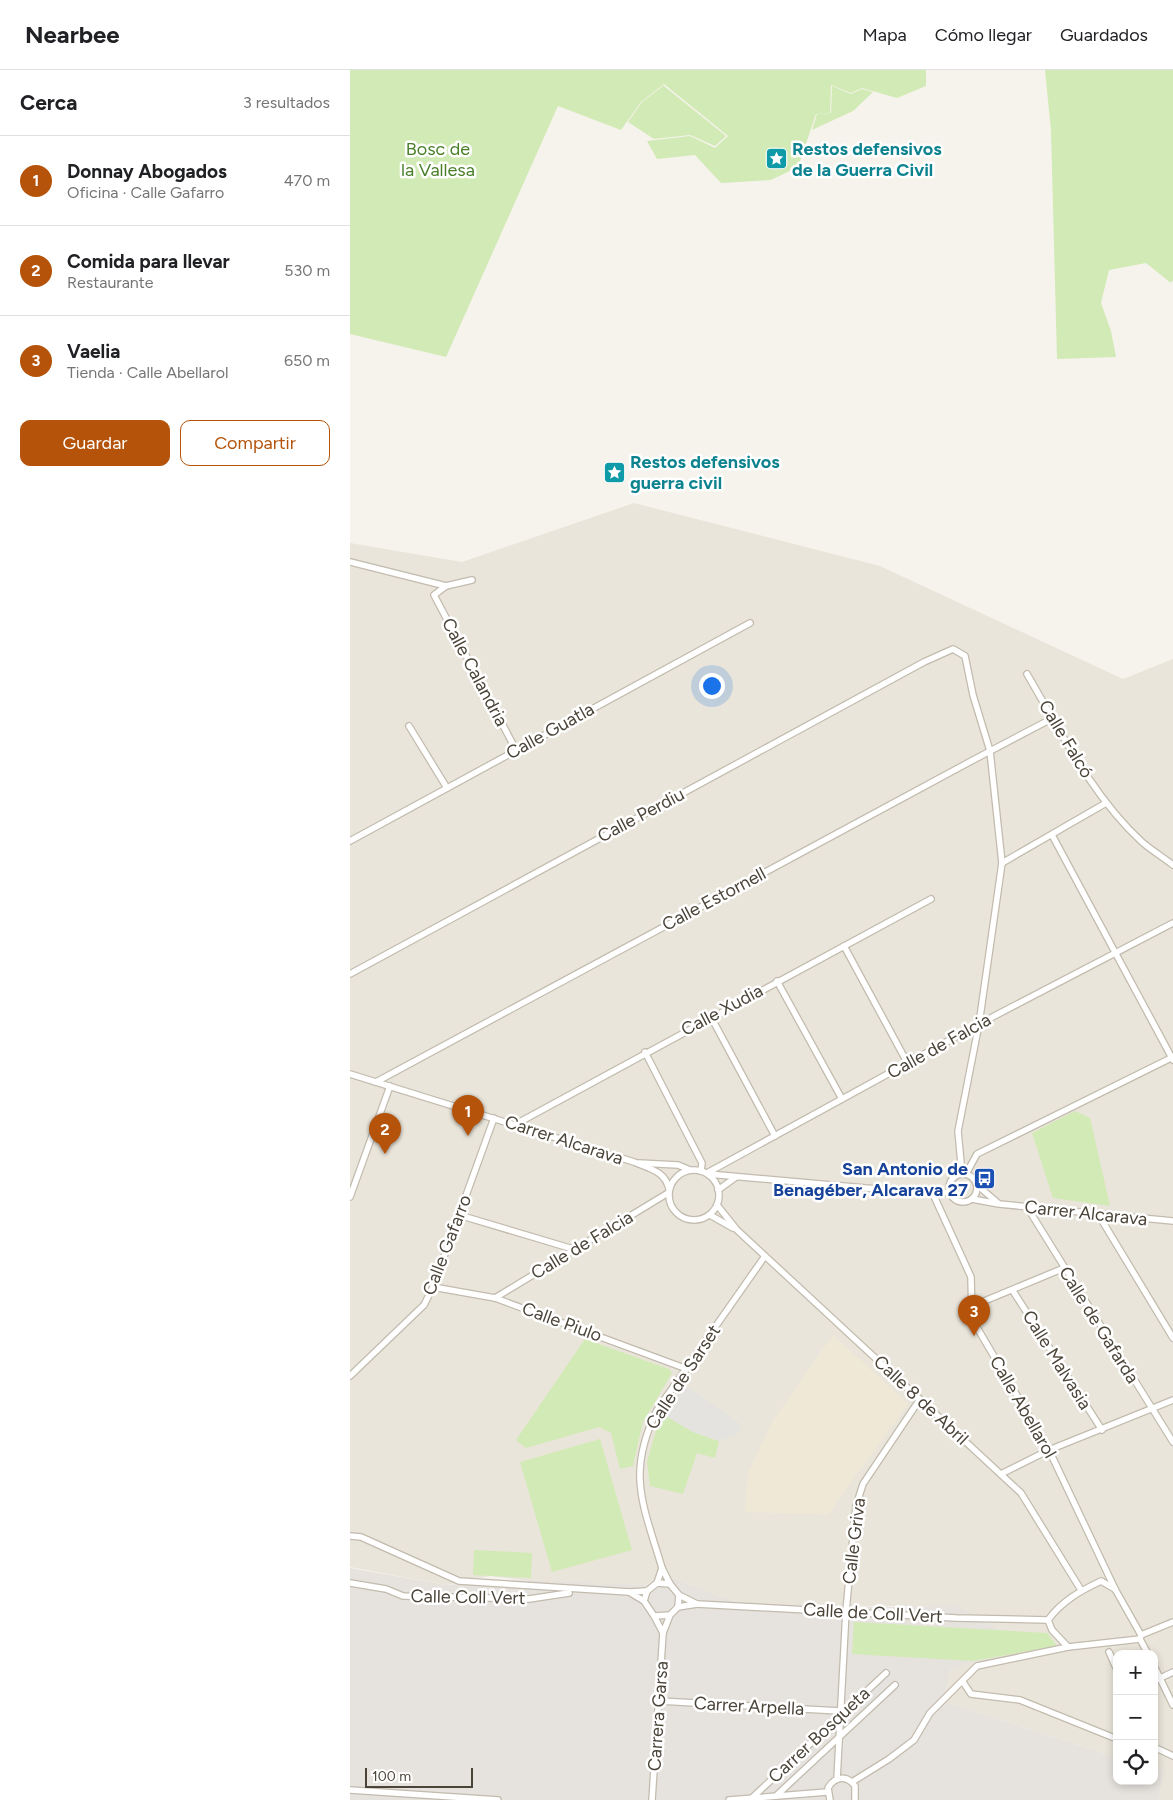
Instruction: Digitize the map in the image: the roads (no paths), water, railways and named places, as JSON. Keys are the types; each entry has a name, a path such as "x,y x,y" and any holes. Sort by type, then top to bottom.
{"street":[{"path":"350,562 446,586 472,580"},
{"name":"Calle Calandria","path":"446,586 434,595 516,750"},
{"name":"Calle Guatla","path":"350,840 750,622"},
{"name":"Calle Perdiu","path":"350,974 933,657 953,649 966,656 973,695 990,751"},
{"name":"Calle Falcó","path":"1027,674 1106,803 1143,843 1173,864"},
{"name":"Calle Estornell","path":"376,1082 1053,718"},
{"path":"409,726 447,788"},
{"path":"964,1174 958,1131 979,1024 1002,863 990,751"},
{"path":"1002,863 1106,803"},
{"path":"964,1174 974,1179 977,1185 977,1192 972,1199 961,1202 954,1199 950,1192 952,1180 964,1174 977,1154 1173,1058 1052,834"},
{"name":"Calle Xudia","path":"516,1124 645,1052 930,899"},
{"name":"Calle de Falcia","path":"705,1173 979,1024 1173,923"},
{"path":"844,946 908,1064"},
{"path":"777,981 842,1099"},
{"path":"711,1017 775,1136"},
{"path":"645,1052 702,1163 705,1173 718,1190 717,1205 710,1215 696,1221 680,1217 670,1204 668,1191 677,1176 690,1170 705,1173 736,1177 933,1194 950,1192"},
{"name":"Carrer Alcarava","path":"350,1074 634,1162 662,1173 667,1180 668,1191"},
{"path":"350,1197 390,1086"},
{"name":"Calle Gafarro","path":"350,1376 424,1305 433,1286 494,1118"},
{"name":"Carrer Alcarava","path":"634,1162 678,1165 690,1170"},
{"path":"718,1190 736,1177"},
{"name":"Carrer Alcarava","path":"977,1185 999,1204"},
{"name":"Calle de Falcia","path":"495,1298 668,1191"},
{"name":"Calle Abellarol","path":"933,1194 971,1277 970,1307 972,1319 1049,1450 1146,1650"},
{"name":"Carrer Alcarava","path":"972,1199 999,1204 1173,1221"},
{"name":"Calle 8 de Abril","path":"717,1205 737,1230 1021,1493 1081,1590"},
{"name":"Calle de Gafarda","path":"1027,1207 1173,1442"},
{"path":"1098,1214 1173,1338"},
{"path":"459,1215 573,1250"},
{"name":"Calle 8 de Abril","path":"710,1215 737,1230"},
{"name":"Calle de Sarset","path":"670,1584 662,1568 642,1503 638,1472 644,1436 653,1418 765,1256"},
{"path":"970,1307 1013,1291 1064,1268"},
{"name":"Calle Piulo","path":"433,1286 495,1298 687,1368"},
{"name":"Calle Malvasia","path":"1013,1291 1102,1430"},
{"name":"Calle Griva","path":"837,1779 846,1611 856,1506 863,1484 920,1399"},
{"path":"1001,1474 1049,1450 1173,1400"},
{"name":"Calle Coll Vert","path":"350,1536 361,1537 459,1581 586,1591 647,1591"},
{"path":"662,1568 657,1583 647,1591 644,1601 663,1633"},
{"path":"1068,1647 1052,1630 1048,1620 1058,1607 1081,1590 1101,1581 1115,1589"},
{"name":"Calle Coll Vert","path":"350,1583 386,1589 403,1596 529,1599 586,1591"},
{"path":"654,1616 670,1616 678,1607 679,1594 670,1584 657,1583"},
{"name":"Calle Coll Vert","path":"628,1592 644,1601"},
{"name":"Calle de Coll Vert","path":"679,1594 697,1604"},
{"name":"Calle de Coll Vert","path":"678,1607 697,1604 1048,1620"},
{"name":"Carrera Garsa","path":"652,1800 663,1633 670,1616"},
{"path":"852,1782 889,1759 914,1740 930,1713 977,1666 1068,1647 1141,1637 1173,1622"},
{"path":"1109,1652 1113,1661"},
{"path":"1158,1679 1173,1672"},
{"name":"Carrer Bosqueta","path":"753,1797 886,1673"},
{"path":"1158,1673 1173,1706"},
{"path":"963,1682 971,1694 1020,1700 1113,1737"},
{"name":"Carrer Bosqueta","path":"777,1795 895,1685"},
{"name":"Carrer Arpella","path":"659,1701 840,1714"},
{"path":"1158,1749 1173,1756"},
{"path":"830,1800 828,1792 830,1784 837,1779 845,1778 852,1782 857,1790 855,1800"},
{"path":"350,1790 498,1800"},
{"path":"729,1800 828,1792"}],"place":[{"name":"Restos defensivos de la Guerra Civil","path":"776,159"},
{"name":"Restos defensivos guerra civil","path":"614,472"},
{"name":"Donnay Abogados","path":"468,1136"},
{"name":"Comida para llevar","path":"385,1154"},
{"name":"San Antonio de Benagéber, Alcarava 27","path":"984,1179"},
{"name":"Vaelia","path":"974,1336"}],"park label":[{"name":"Bosc de la Vallesa","path":"438,159"}]}
